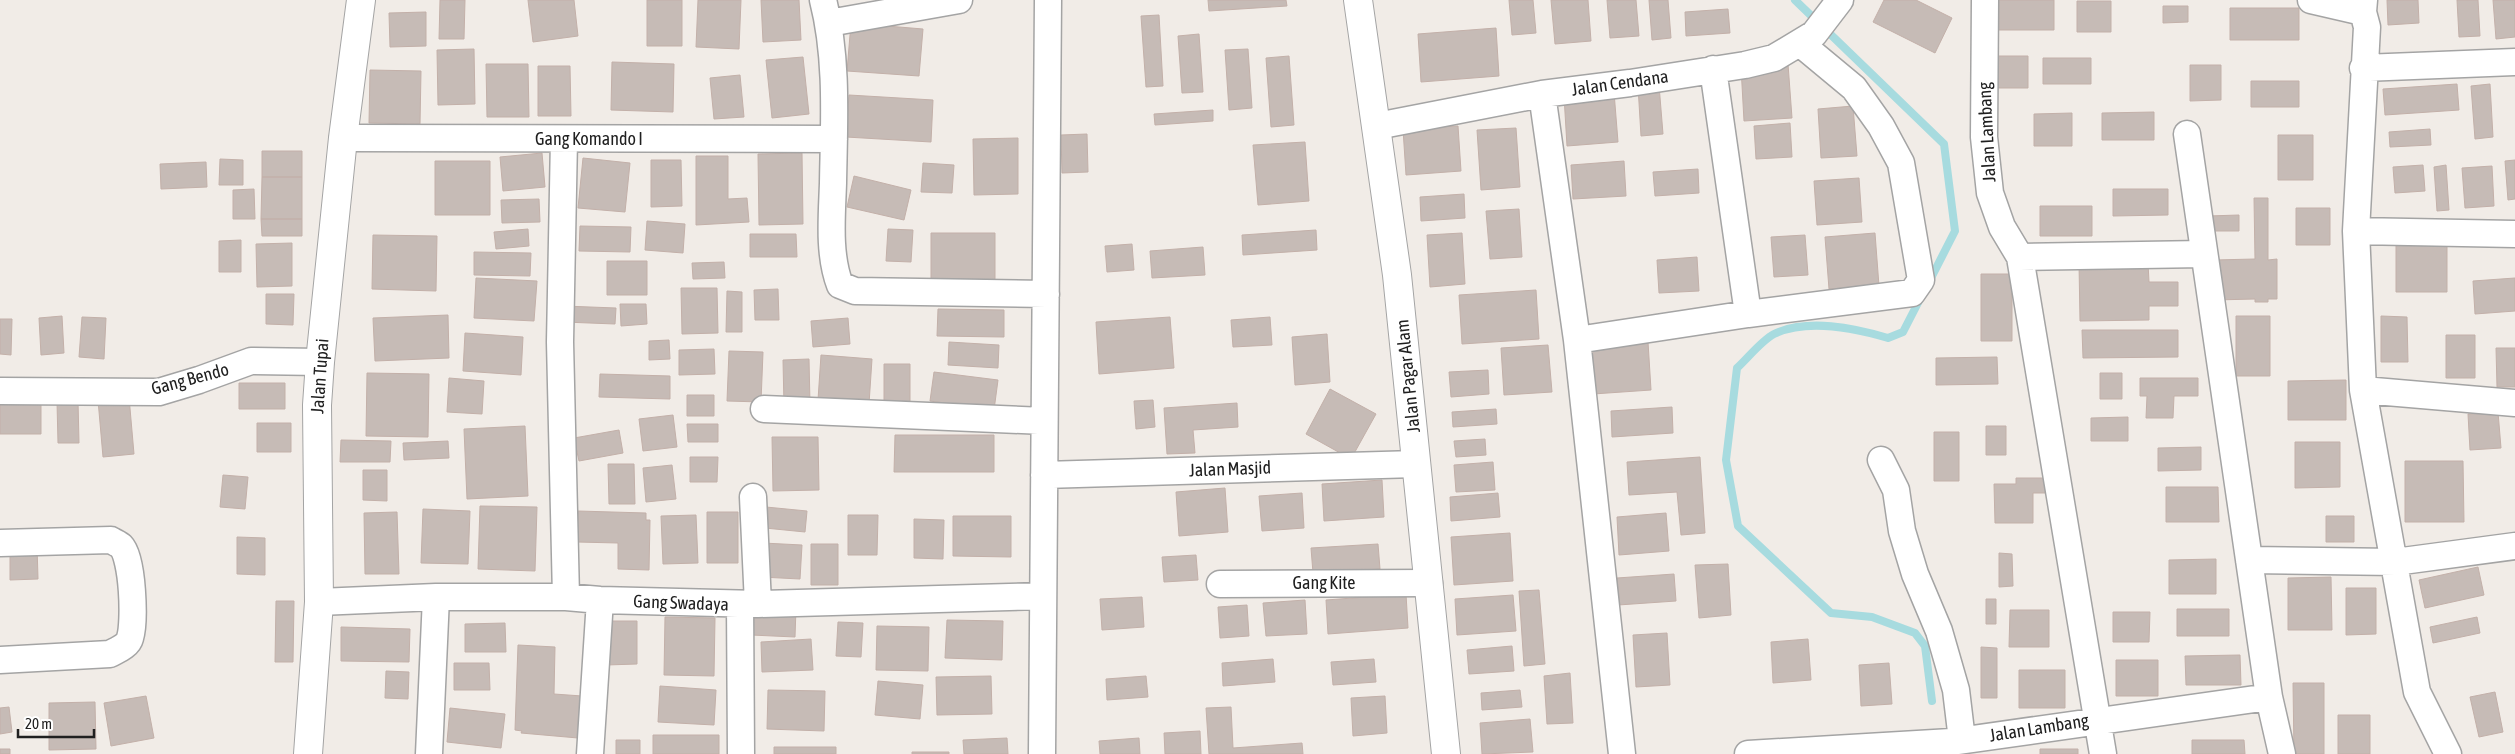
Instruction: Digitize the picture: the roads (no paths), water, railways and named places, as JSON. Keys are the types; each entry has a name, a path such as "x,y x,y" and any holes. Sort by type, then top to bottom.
{"street":[{"name":"Jalan Tupai","path":"308,754 319,602 317,405 320,362 343,138 361,0"},
{"path":"959,0 826,11 834,139 833,234 835,271 840,285 855,291 1046,294"},
{"path":"1042,754 1048,0"},
{"name":"Jalan Pagar Alam","path":"1358,0 1397,275 1446,754"},
{"name":"Jalan Lambang","path":"1985,0 1984,137 1990,193 2002,227 2020,257"},
{"path":"2311,0 2363,6 2367,27 2356,231 2363,390 2417,692 2448,754"},
{"name":"Jalan Cendana","path":"1377,126 1542,94 1713,69 1774,58 1808,39 1839,2"},
{"path":"1577,340 1912,292 1921,280 1901,163 1881,126 1854,88 1808,39"},
{"path":"2364,68 2515,62"},
{"path":"1713,69 1748,314"},
{"path":"1542,94 1577,340 1622,754"},
{"path":"2187,134 2269,697 2282,754"},
{"name":"Gang Komando I","path":"343,138 834,139"},
{"path":"564,138 560,342 566,597"},
{"path":"2356,231 2515,234"},
{"path":"2103,754 2020,257 2203,254"},
{"name":"Gang Bendo","path":"0,391 159,392 251,361 320,362"},
{"path":"2363,390 2515,403"},
{"path":"764,409 1044,421"},
{"path":"1881,460 1896,490 1902,531 1915,574 1939,631 1954,682 1957,741"},
{"name":"Jalan Masjid","path":"1044,475 1416,464"},
{"path":"741,754 753,497"},
{"path":"0,542 111,540 121,546 126,554 132,614 130,639 123,647 110,654 0,660"},
{"path":"2249,560 2395,562 2515,546"},
{"name":"Gang Kite","path":"1220,584 1429,582"},
{"name":"Gang Swadaya","path":"319,602 436,597 566,597 600,600 749,604 1042,596"},
{"path":"429,754 436,597"},
{"path":"590,754 600,600"},
{"name":"Jalan Lambang","path":"1748,754 1957,741 2269,697"}],"waterway":[{"path":"1795,0 1944,144 1955,231 1929,282"},
{"path":"1921,297 1903,332 1888,338 1846,328 1801,326 1774,334 1764,341 1737,368 1726,460 1738,526 1831,613 1872,617 1915,633 1925,646 1932,701"}]}
